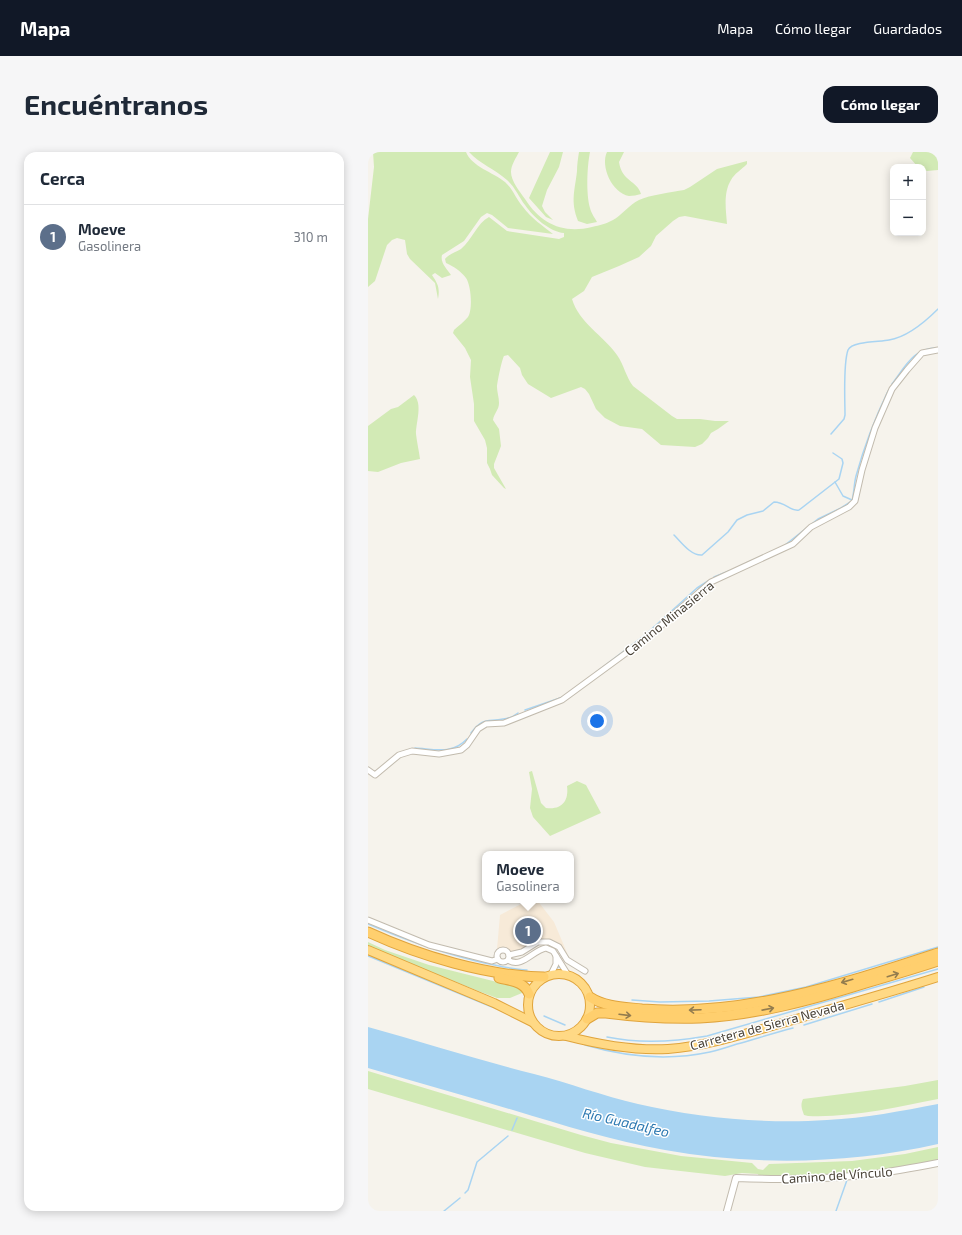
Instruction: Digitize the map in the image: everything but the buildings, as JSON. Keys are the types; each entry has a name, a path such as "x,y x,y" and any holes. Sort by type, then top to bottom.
{"highway":[{"path":"368,932 436,957 469,966 526,976 568,975 577,979 585,987 590,997 590,1007 585,1022 586,1036 593,1041"},
{"path":"368,938 392,948 440,964 519,982 524,986 528,998 528,1013 532,1022 538,1029 546,1034 555,1036 566,1036 574,1032 596,1014 606,1013 664,1018 701,1018 754,1012 789,1005 840,991 938,961"},
{"path":"368,950 494,1003 532,1022"},
{"path":"590,997 601,1004 652,1010 699,1010 734,1007 809,992 938,953"},
{"path":"494,1003 517,1008 528,998 534,985 548,975"},
{"name":"Carretera de Sierra Nevada","path":"566,1036 614,1046 643,1049 688,1047 746,1033 938,977"}],"street":[{"name":"Camino Minasierra","path":"368,770 371,774 375,775 399,754 412,751 439,754 461,750 467,745 478,729 486,724 504,723 562,700 648,637 711,582 793,544 811,526 849,507 854,501 875,428 892,389 922,353 938,350"},
{"path":"368,920 429,945 492,961 498,959 503,962 509,957 522,952 538,942 549,942 558,947 568,960 585,971"},
{"path":"498,959 498,954 502,950 505,950 510,961 517,962 523,961 536,951 546,948 556,955 568,975"},
{"path":"548,975 556,964 556,955"},
{"name":"Camino del Vínculo","path":"727,1211 736,1178 773,1179 875,1174 938,1163"}],"shaded area":[{"path":"523,903 539,903 554,922 568,955 559,943 544,939 531,944 521,951 512,953 506,947 497,949 500,915"}],"green space":[{"path":"373,152 466,152 473,162 505,182 526,211 537,222 553,234 508,228 492,215 487,213 481,217 464,241 442,255 443,263 451,275 442,278 435,273 432,275 438,286 438,299 435,283 410,259 407,254 405,240 397,238 392,240 387,245 375,281 368,287 368,219 374,167"},
{"path":"469,152 519,152 511,169 512,179 518,190 531,208 546,221 562,228 572,229 581,229 603,224 616,218 639,200 655,195 684,190 717,169 747,161 747,164 734,176 728,185 726,202 727,224 685,216 679,217 656,236 651,246 639,257 592,277 584,291 572,299 580,315 617,355 633,386 677,419 729,421 711,433 702,444 695,447 661,445 642,429 620,426 605,418 596,409 589,394 581,387 551,398 528,384 522,375 520,368 508,355 504,356 497,385 499,405 493,420 499,429 501,446 494,464 494,468 506,489 504,488 492,475 487,463 487,448 485,440 474,421 474,404 470,377 471,360 465,348 453,333 454,330 465,321 470,313 471,297 468,281 457,269 446,263 445,259 461,249 481,223 489,217 507,231 559,239 564,237 564,233 553,230 537,219 528,210 510,183"},
{"path":"550,152 563,152 559,167 547,190 542,206 545,212 553,220 546,217 529,198"},
{"path":"579,152 590,152 587,188 592,214 597,222 587,224 578,221 574,207"},
{"path":"607,152 624,152 619,162 621,169 626,177 639,189 641,194 629,196 617,190 606,171 605,158"},
{"path":"913,152 938,152 938,170 927,171 926,164 915,164 910,158"},
{"path":"414,395 417,399 419,408 416,434 420,459 401,463 378,472 368,471 368,426 391,409 398,407"},
{"path":"532,771 541,803 546,808 556,808 560,806 567,796 567,786 577,781 586,785 601,813 550,836 533,817 530,808 532,789 529,772"},
{"path":"368,942 385,950 429,965 521,988 522,993 510,998 497,998 368,946"},
{"path":"368,1071 611,1143 681,1156 752,1163 758,1169 763,1170 769,1164 852,1161 905,1154 938,1147 938,1161 850,1174 759,1177 758,1174 742,1173 725,1176 645,1167 585,1153 368,1089"},
{"path":"938,1080 938,1099 857,1114 824,1116 804,1115 802,1107 803,1099 905,1086"}],"water":[{"name":"Río Guadalfeo","path":"368,1027 625,1101 684,1113 732,1119 804,1121 869,1116 938,1104 938,1144 870,1156 836,1159 767,1160 733,1159 699,1155 626,1142 368,1068"}],"waterway":[{"path":"831,434 844,419 845,415 845,373 846,356 848,350 860,343 889,340 903,336 922,324 938,309"},
{"path":"892,384 916,354 938,348"},
{"path":"785,545 818,519 852,501 856,476 863,454 874,422 888,391"},
{"path":"674,535 690,551 698,555 702,555 728,532 737,520 747,515 763,511 774,502 778,502 793,510 799,510 839,479 843,463 842,459 833,453"},
{"path":"835,482 843,496 852,500"},
{"path":"740,566 764,555"},
{"path":"714,577 729,571"},
{"path":"595,673 645,635 697,588 708,581"},
{"path":"525,710 563,697"},
{"path":"471,733 482,722 507,718 518,713"},
{"path":"415,748 436,750 449,749 461,744 467,739"},
{"path":"368,924 448,954 514,969 527,970"},
{"path":"632,1000 660,1002 709,1001 759,997 806,987 938,947"},
{"path":"368,956 492,1007"},
{"path":"607,1037 632,1041 657,1041 682,1040 707,1036 938,969"},
{"path":"879,1002 924,987"},
{"path":"804,1025 872,1004"},
{"path":"544,1016 565,1025"},
{"path":"585,1045 631,1055 663,1057 694,1055 793,1028"},
{"path":"512,1130 517,1118"},
{"path":"465,1193 468,1190 477,1162 508,1136"},
{"path":"836,1211 847,1180"},
{"path":"444,1211 460,1198"}],"place":[{"name":"Moeve","path":"528,931"}]}
